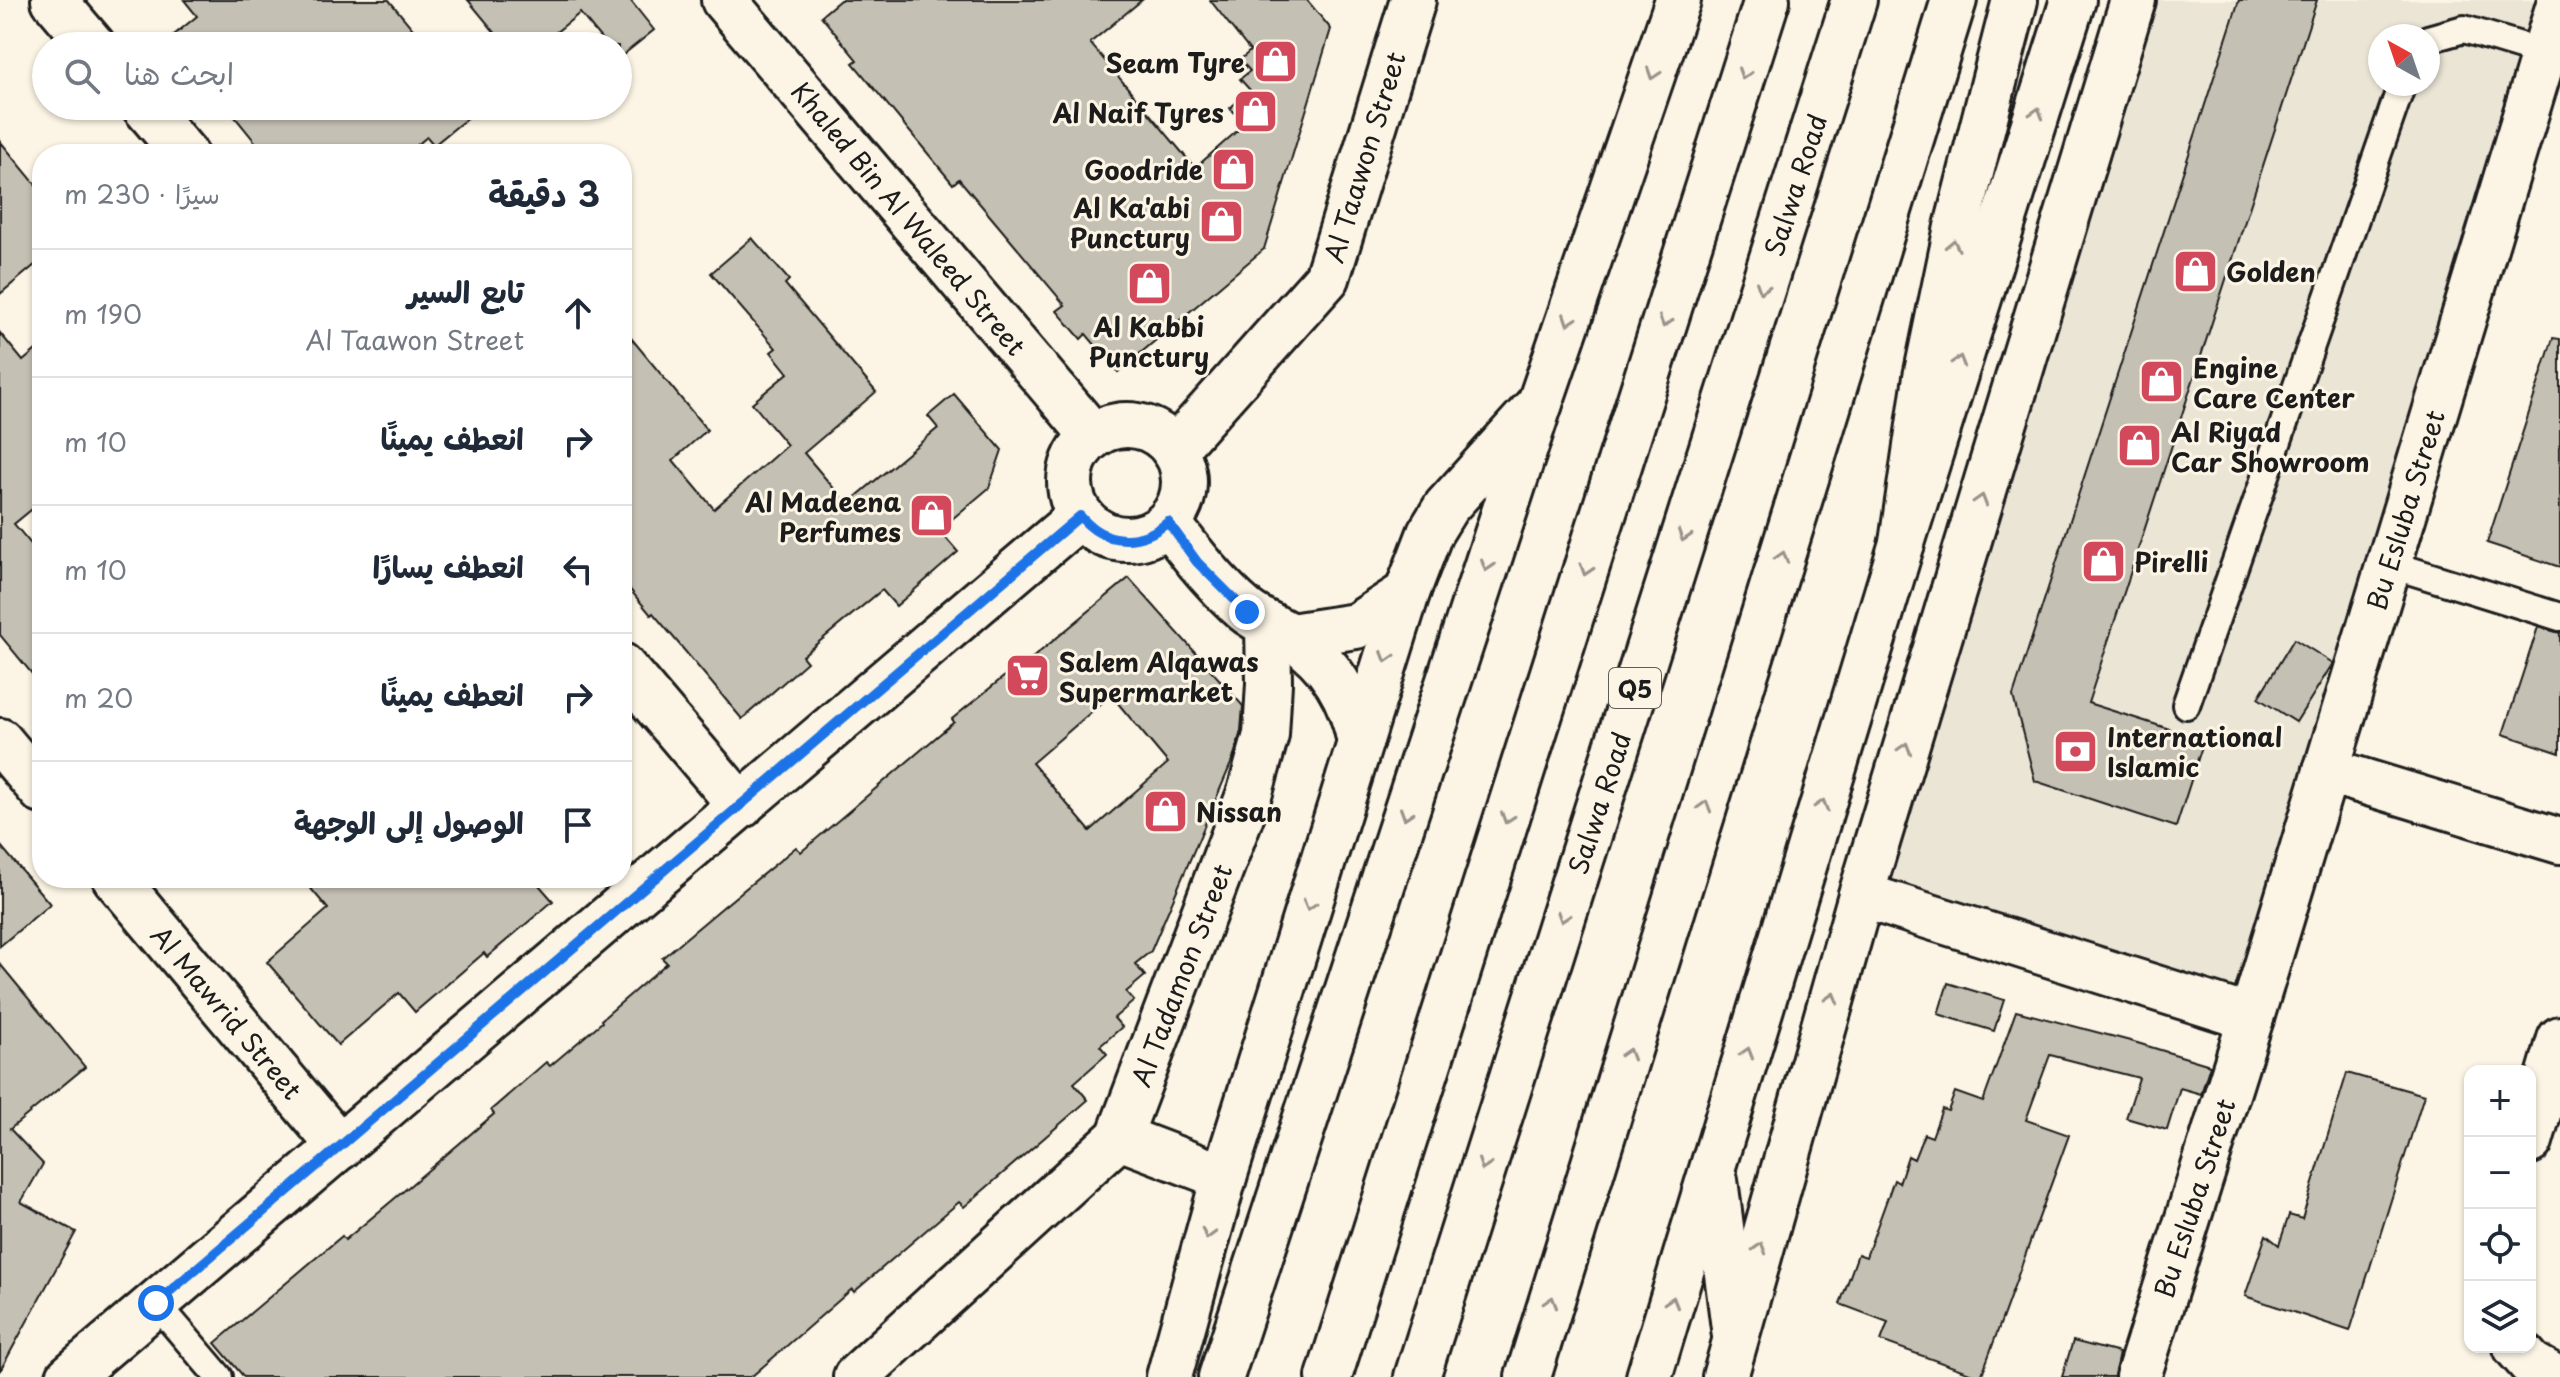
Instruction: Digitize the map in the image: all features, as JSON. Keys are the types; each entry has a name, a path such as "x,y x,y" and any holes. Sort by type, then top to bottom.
{"main road":[{"path":"54,0 81,32"},
{"name":"Khaled Bin Al Waleed Street","path":"724,0 1093,436"},
{"path":"1221,1377 1540,403 1678,0"},
{"path":"1329,1377 1767,0"},
{"name":"Salwa Road","path":"1417,1377 1854,0"},
{"path":"1528,1377 1954,0"},
{"path":"1902,543 1926,377 1954,242 2015,0"},
{"path":"1649,1377 1902,543 2073,0"},
{"path":"1730,1356 1861,895 2133,0"},
{"name":"Al Taawon Street","path":"1174,450 1327,278 1411,1"},
{"name":"Bu Esluba Street","path":"2138,1377 2251,1018 2560,1"},
{"path":"156,120 176,144"},
{"path":"1169,1377 1224,1177 1407,593 1430,533 1446,507 1540,403"},
{"path":"1137,426 1155,432 1174,450 1183,471 1183,493 1168,522 1152,534 1123,539 1104,535 1080,516 1070,489 1071,469 1079,451 1093,436 1109,428 1137,426"},
{"path":"69,1377 1080,516"},
{"path":"1168,522 1197,562 1247,612 1319,658 1346,693 1355,714 1360,742"},
{"path":"1279,630 1356,626 1407,593"},
{"name":"Al Tadamon Street","path":"856,1377 1119,1137 1250,792 1266,735 1269,683 1279,630"},
{"path":"632,678 741,806"},
{"path":"0,741 32,779"},
{"path":"2326,770 2560,841"},
{"name":"Al Mawrid Street","path":"123,888 340,1147"},
{"path":"1861,895 2251,1018"},
{"path":"2531,1137 2560,1039"},
{"path":"1119,1137 1224,1177"},
{"path":"1713,1166 1730,1356"},
{"path":"2521,1353 2531,1364 2554,1377"}],"lane":[{"path":"2440,36 2464,29 2544,53"},
{"path":"2186,705 2398,96"},
{"path":"2389,564 2560,617"},
{"path":"156,1303 219,1377"}],"shaded area":[{"path":"2146,0 2543,0 2244,1004 1877,885"}],"building":[{"path":"184,0 389,0 415,32 178,32 197,16"},
{"path":"468,0 630,0 654,30 632,48 632,32 596,32 580,13 556,32 494,32"},
{"path":"840,0 1142,0 1090,43 1195,168 1245,124 1230,108 1250,90 1240,79 1250,71 1240,60 1250,51 1210,0 1307,0 1331,29 1264,249 1118,372 1086,334 1081,339 1057,311 1065,305 959,179 953,184 853,63 857,60 821,16"},
{"path":"2239,0 2317,0 2088,703 2204,740 2176,827 2035,781 2013,696"},
{"path":"237,120 465,120 435,144 427,137 418,144 257,144"},
{"path":"0,141 32,180 32,267 0,294"},
{"path":"752,238 789,280 785,284 876,392 804,453 847,504 938,428 928,416 954,394 1002,450 989,488 939,530 958,552 896,606 882,590 802,656 807,662 742,719 632,592 632,339 707,430 673,460 714,509 787,445 752,403 788,373 771,352 776,348 711,273"},
{"path":"0,333 23,361 32,353 32,509 14,524 32,545 32,674 0,635"},
{"path":"2553,338 2560,339 2560,567 2487,543"},
{"path":"1129,578 1243,706 1241,731 1233,759 1151,951 1135,964 1145,976 1126,992 1134,1001 1114,1018 1122,1027 1100,1046 1107,1054 1074,1083 1088,1100 964,1207 959,1202 751,1377 244,1377 215,1343 342,1236 345,1240 406,1189 494,1114 491,1110 546,1062 550,1066 602,1022 667,963 662,958 796,847 801,852 954,722 952,719 1011,671 1013,674","holes":["1111,695 1168,763 1090,831 1032,763"]},
{"path":"2538,627 2560,633 2560,753 2503,734"},
{"path":"2294,639 2333,663 2296,722 2258,698"},
{"path":"0,845 32,883 32,888 36,888 50,904 0,946"},
{"path":"310,888 542,888 553,901 487,957 484,953 415,1012 399,993 338,1045 267,962 328,909"},
{"path":"0,964 85,1067 10,1129 43,1164 21,1202 76,1232 0,1371"},
{"path":"1948,983 2004,1000 1994,1031 1938,1014"},
{"path":"2016,1011 2210,1065 2201,1094 2180,1088 2167,1130 2126,1118 2139,1078 2050,1055 2026,1120 2069,1135 1981,1377 1881,1341 1888,1322 1840,1304 1858,1254 1866,1257 1894,1180 1899,1183 1908,1156 1914,1159 1924,1134 1932,1137 1942,1109 1948,1111 1955,1092 1983,1102"},
{"path":"2347,1073 2424,1095 2350,1331 2245,1296 2266,1235 2279,1245 2289,1215 2302,1219"},
{"path":"2073,1341 2119,1353 2114,1377 2062,1377"}],"place":[{"name":"Seam Tyre","path":"1276,62"},
{"name":"Al Naif Tyres","path":"1255,112"},
{"name":"Goodride","path":"1234,169"},
{"name":"Al Ka'abi Punctury","path":"1221,222"},
{"name":"Golden","path":"2195,271"},
{"name":"Al Kabbi Punctury","path":"1149,283"},
{"name":"Engine Care Center","path":"2162,382"},
{"name":"Al Riyad Car Showroom","path":"2140,446"},
{"name":"Al Madeena Perfumes","path":"932,516"},
{"name":"Pirelli","path":"2103,561"},
{"name":"Salem Alqawas Supermarket","path":"1028,676"},
{"name":"International Islamic","path":"2076,751"},
{"name":"Nissan","path":"1165,811"}],"route":[{"path":"156,1303 1080,516 1104,535 1123,539 1152,534 1168,522 1197,562 1247,612"}]}
